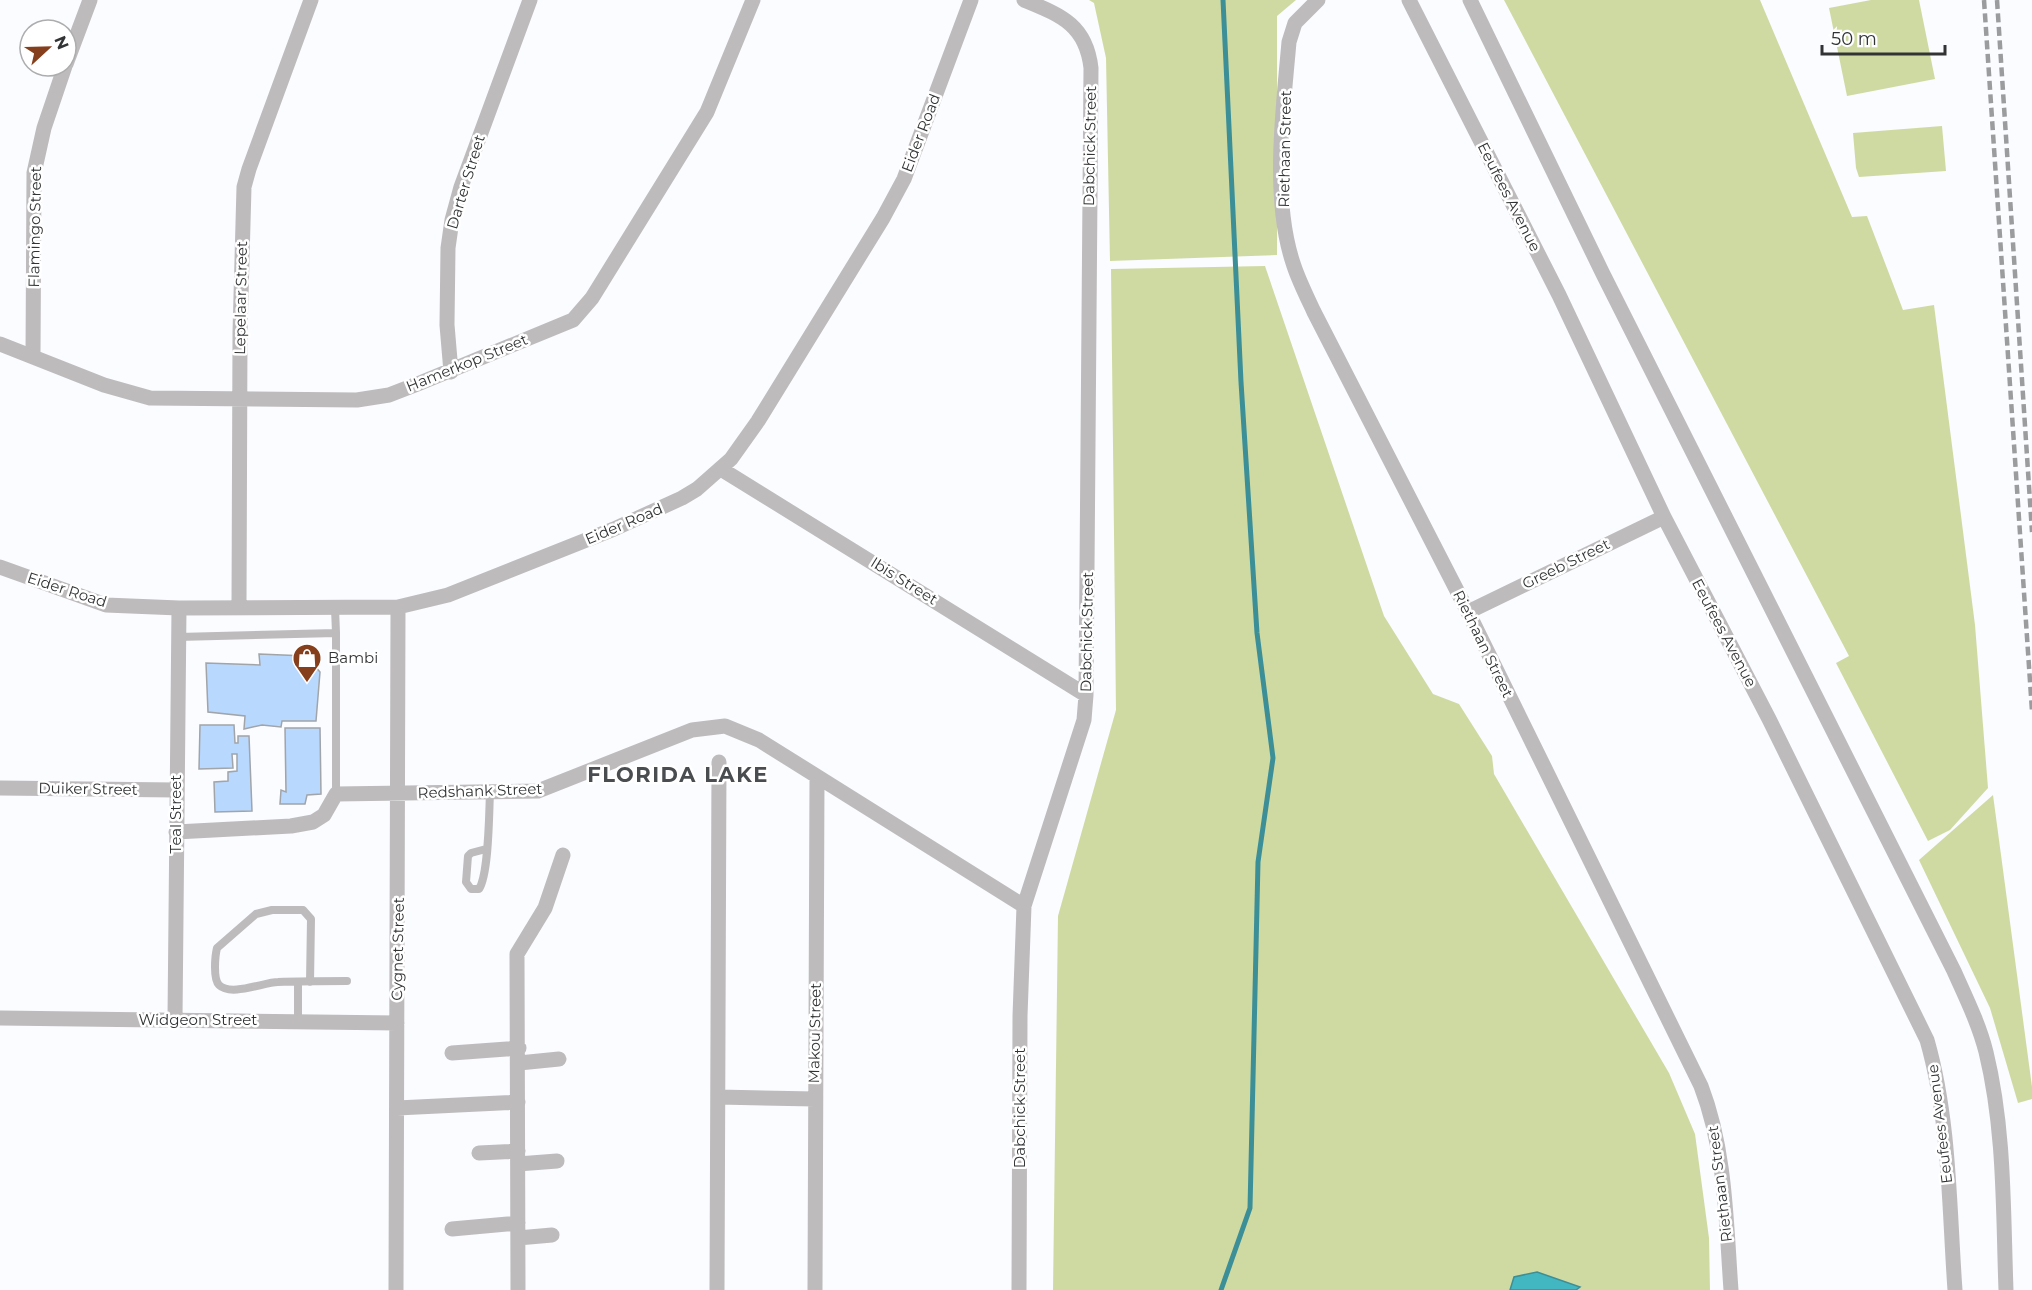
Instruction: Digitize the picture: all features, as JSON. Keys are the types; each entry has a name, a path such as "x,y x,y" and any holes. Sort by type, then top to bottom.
{"street":[{"name":"Flamingo Street","path":"78,32 90,0"},
{"name":"Lepelaar Street","path":"239,608 244,187 311,0"},
{"name":"Darter Street","path":"451,372 447,325 448,248 452,220 461,187 530,0"},
{"name":"Hamerkop Street","path":"0,344 136,396 162,399 372,399 451,372 573,320 583,311 707,112 753,0"},
{"name":"Eider Road","path":"0,567 106,605 179,608 398,607 448,595 614,529 682,498 722,469 758,421 894,198 971,0"},
{"name":"Dabchick Street","path":"1019,1290 1020,1016 1024,906 1084,720 1086,695 1092,68 1083,37 1072,24 1024,0"},
{"name":"Riethaan Street","path":"1318,0 1295,23 1289,42 1282,197 1293,264 1314,312 1468,612 1701,1086 1711,1112 1719,1152 1731,1290"},
{"name":"Eeufees Avenue","path":"1409,0 1559,295 1664,517 1769,719 1927,1040 1937,1082 1944,1142 1955,1290"},
{"path":"1470,0 1593,254 1954,971 1972,1014 1986,1051 1999,1129 2006,1290"},
{"name":"Flamingo Street","path":"33,356 34,173 41,139 62,78"},
{"name":"Ibis Street","path":"722,469 1086,695"},
{"name":"Greeb Street","path":"1468,612 1664,517"},
{"name":"Cygnet Street","path":"396,1290 398,607"},
{"name":"Teal Street","path":"175,1019 179,608"},
{"name":"Redshank Street","path":"336,794 538,791 692,730 710,726 725,726 759,740 1024,906"},
{"path":"717,1290 719,762"},
{"name":"Makou Street","path":"815,1290 817,777"},
{"name":"Duiker Street","path":"0,789 176,790"},
{"path":"177,832 291,826 312,822 324,815 336,794"},
{"path":"518,1290 517,954 545,908 563,855"},
{"name":"Widgeon Street","path":"0,1018 396,1023"},
{"path":"452,1053 559,1059"},
{"path":"718,1097 815,1099"},
{"path":"397,1108 518,1102"},
{"path":"479,1153 557,1161"},
{"path":"452,1229 518,1231 552,1235"}],"lane":[{"path":"335,608 336,794"},
{"path":"178,637 336,633"},
{"path":"486,849 471,852 468,856 466,882 471,890 479,889 483,881 486,849 490,792"},
{"path":"310,982 311,919 303,910 272,910 256,914 217,948 216,979 222,986 255,988 274,982 310,982 347,981"},
{"path":"298,982 298,1021"}],"green space":[{"path":"1089,0 1296,0 1277,16 1277,255 1110,261 1106,58 1094,3"},
{"path":"1504,0 1760,0 1852,217 1867,216 1903,310 1934,305 1975,625 1988,788 1950,830 1928,841 1836,663 1849,656"},
{"path":"1871,0 1919,0 1935,79 1847,96 1829,8"},
{"path":"1942,126 1946,171 1859,177 1853,133"},
{"path":"1265,266 1384,616 1433,694 1459,704 1492,756 1494,774 1669,1073 1695,1134 1709,1238 1710,1290 1053,1290 1058,916 1116,710 1111,269"},
{"path":"1993,795 2032,1087 2032,1099 2018,1103 1990,1008 1919,860"}],"water":[{"path":"1537,1272 1580,1287 1576,1290 1510,1290 1514,1277"}],"building":[{"path":"259,654 306,656 320,672 316,721 282,721 281,727 262,725 244,729 245,716 208,712 206,663 260,665"},
{"path":"200,725 234,725 235,743 238,743 238,736 249,736 252,811 215,812 214,782 228,781 228,772 237,771 237,754 232,754 233,768 199,769"},
{"path":"285,728 320,728 321,794 307,795 305,804 280,804 281,790 286,792"}],"waterway":[{"path":"1221,1290 1250,1208 1258,862 1273,758 1257,633 1241,382 1223,0"}],"railway":[{"path":"1984,0 2032,711"},
{"path":"1997,0 2032,532"}],"place":[{"name":"Bambi","path":"307,684"}],"district":[{"name":"FLORIDA LAKE","path":"678,775"}]}
